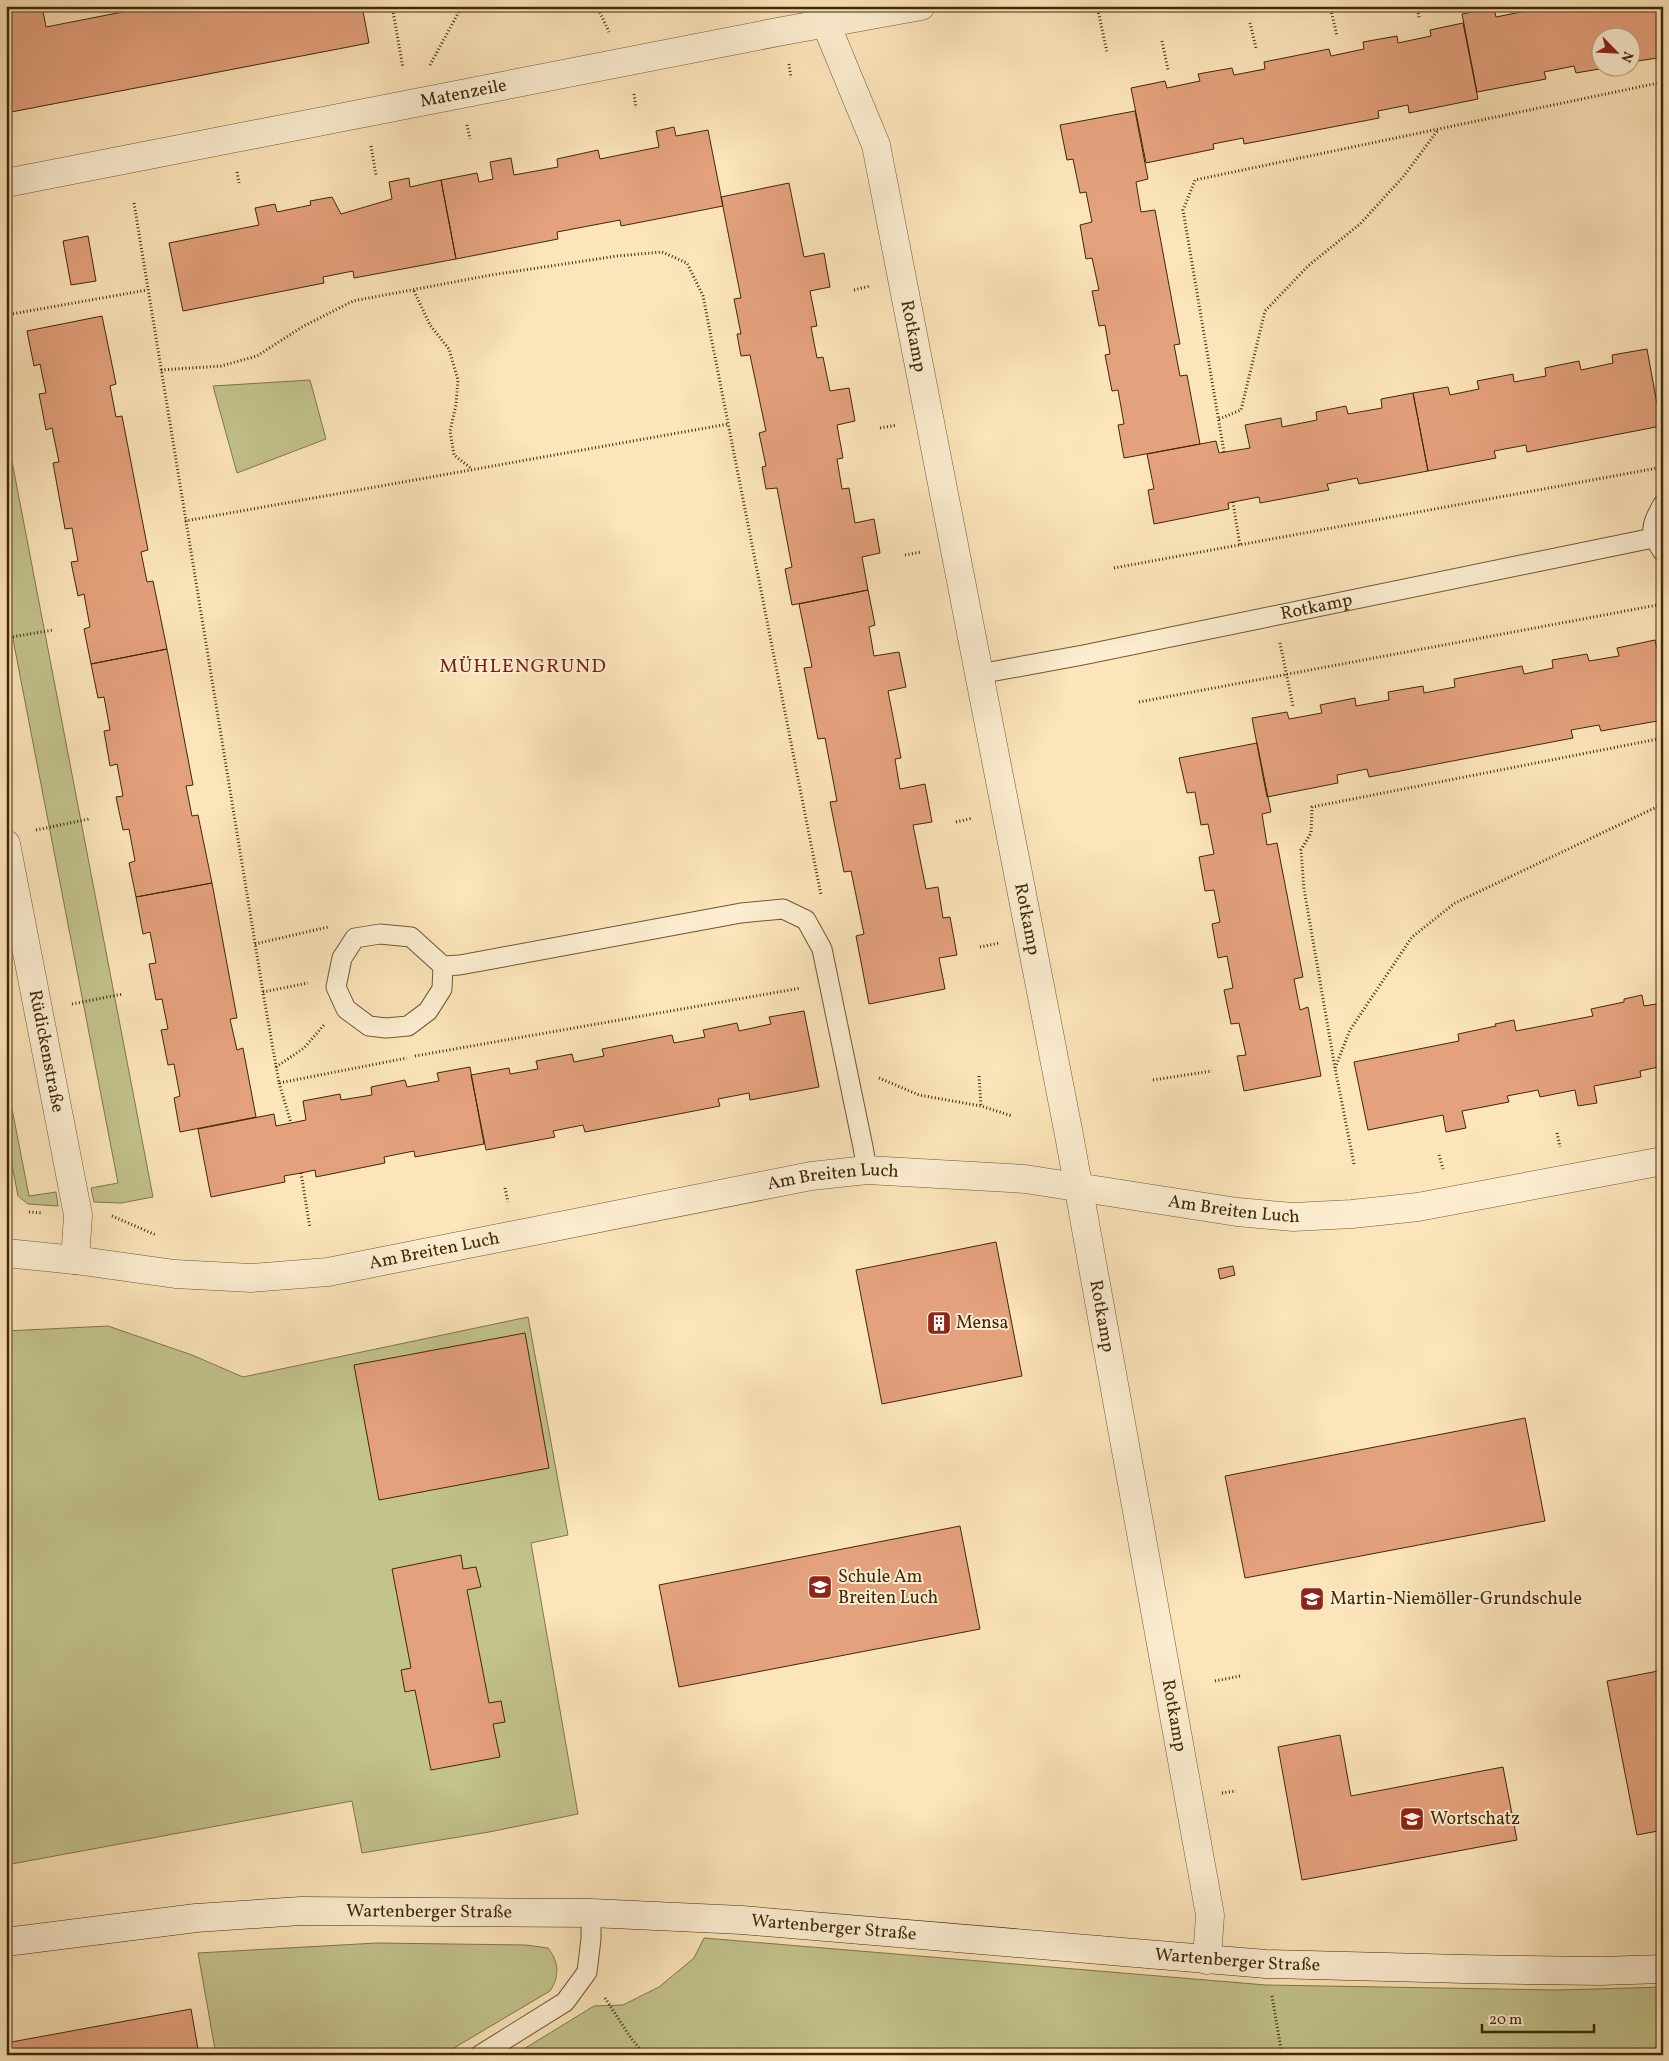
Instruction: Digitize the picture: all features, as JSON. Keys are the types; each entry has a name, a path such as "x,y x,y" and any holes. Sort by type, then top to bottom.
{"street":[{"name":"Matenzeile","path":"6,183 783,31 824,15 921,6"},
{"name":"Rotkamp","path":"824,15 876,145 1078,1189 1210,1915 1207,1960"},
{"name":"Rüdickenstraße","path":"6,844 78,1215 75,1260"},
{"name":"Am Breiten Luch","path":"6,1253 75,1260 175,1274 251,1278 328,1272 796,1179 867,1170 1025,1179 1078,1189 1237,1212 1294,1217 1352,1214 1418,1207 1663,1161"},
{"name":"Wartenberger Straße","path":"6,1942 196,1918 301,1911 591,1913 742,1920 1266,1964 1600,1971 1663,1969"}],"lane":[{"name":"Rotkamp","path":"979,674 1083,655 1274,615 1658,545 1653,521 1663,504"},
{"path":"443,966 442,989 428,1011 408,1026 386,1028 369,1026 346,1009 336,987 342,958 354,938 380,934 411,937 443,966 460,965 741,913 783,910 806,920 822,949 864,1146 867,1170"},
{"path":"480,2055 565,2002 587,1972 591,1939 591,1913"}],"path":[{"path":"392,6 403,68"},
{"path":"427,70 462,6"},
{"path":"597,6 602,13 611,40"},
{"path":"1098,6 1107,52"},
{"path":"1330,6 1337,36"},
{"path":"1417,6 1419,18"},
{"path":"1250,23 1256,48"},
{"path":"1162,41 1168,70"},
{"path":"1224,452 1183,210 1195,180 1663,82"},
{"path":"1219,419 1241,410 1265,311 1308,266 1360,224 1403,177 1438,129"},
{"path":"134,203 263,992 279,1083 291,1123"},
{"path":"160,370 221,366 257,356 302,327 353,301 491,275 617,256 662,252 687,263 704,296 822,904"},
{"path":"6,315 147,290"},
{"path":"414,291 430,326 450,349 458,380 456,405 450,431 454,454 473,470"},
{"path":"185,521 728,424"},
{"path":"1114,568 1663,467"},
{"path":"1232,502 1240,546"},
{"path":"1140,702 1663,604"},
{"path":"1274,615 1292,706"},
{"path":"6,638 53,630"},
{"path":"1354,1164 1335,1068 1304,889 1301,850 1312,833 1312,807 1663,738"},
{"path":"1335,1068 1350,1030 1412,937 1455,903 1663,804"},
{"path":"34,830 89,819"},
{"path":"255,944 330,926"},
{"path":"263,992 338,976"},
{"path":"279,1083 397,1060 829,983"},
{"path":"38,1011 123,994"},
{"path":"276,1067 304,1048 342,1001"},
{"path":"1153,1080 1212,1071"},
{"path":"873,1075 919,1095 981,1106 1012,1116"},
{"path":"979,1076 981,1106"},
{"path":"301,1173 310,1228"},
{"path":"1215,1682 1240,1676"},
{"path":"1266,1964 1282,2055"},
{"path":"587,1972 631,2038 645,2055"}],"green space":[{"path":"310,380 326,439 237,473 213,386"},
{"path":"6,430 153,1197 121,1203 94,1202 91,1188 118,1183 6,603"},
{"path":"6,1078 29,1196 56,1192 58,1206 28,1204 18,1196 6,1134"},
{"path":"528,1317 568,1535 531,1543 578,1814 489,1832 362,1853 352,1801 6,1865 6,1331 108,1326 192,1355 243,1377"},
{"path":"704,1938 1266,1985 1557,1990 1663,1987 1663,2055 514,2055 594,2006 623,2005 659,1987 694,1958"},
{"path":"377,1943 526,1945 548,1948 556,1964 557,1974 550,1991 442,2055 216,2055 198,1953"}],"building":[{"path":"6,6 42,6 46,27 153,6 362,6 369,43 6,113"},
{"path":"1530,6 1663,6 1663,57 1642,60 1642,28 1592,28 1592,70 1576,73 1574,66 1544,72 1546,79 1477,92 1462,14 1494,8 1496,17 1531,10"},
{"path":"1463,23 1478,99 1409,113 1408,105 1378,111 1379,118 1244,144 1243,138 1213,144 1214,149 1146,163 1131,88 1165,81 1167,88 1200,81 1198,74 1232,68 1234,75 1265,69 1264,62 1329,49 1331,56 1364,49 1363,42 1397,36 1398,43 1431,36 1430,30"},
{"path":"1135,111 1148,179 1136,182 1141,212 1155,210 1180,344 1174,345 1180,376 1187,375 1200,444 1124,458 1118,425 1124,424 1118,390 1112,391 1105,355 1110,354 1105,325 1099,326 1092,291 1099,290 1092,258 1086,259 1080,225 1092,222 1086,192 1080,193 1073,159 1067,160 1060,125"},
{"path":"674,127 676,136 708,130 723,206 621,226 620,220 557,232 558,239 456,259 441,180 477,173 479,182 493,179 490,162 511,158 514,175 558,167 557,159 598,150 600,159 659,147 656,131"},
{"path":"409,178 410,187 441,180 456,259 354,278 353,271 323,277 324,283 183,311 169,243 259,225 255,208 275,204 277,212 311,205 310,201 332,197 341,214 392,199 389,182"},
{"path":"789,183 804,257 824,253 830,287 810,291 817,326 811,327 817,358 823,357 830,391 849,388 855,421 837,425 843,458 837,459 842,489 849,488 855,523 874,519 880,553 862,557 868,590 792,605 785,569 792,567 777,488 766,489 762,467 766,466 759,433 766,431 750,355 741,356 737,334 741,334 734,299 741,298 721,197"},
{"path":"88,236 96,281 71,285 63,241"},
{"path":"102,316 116,384 110,386 116,417 122,416 148,550 141,552 147,582 153,581 167,649 91,664 84,629 90,627 84,594 78,596 71,562 78,561 72,528 65,529 53,463 59,462 52,428 46,430 39,394 46,393 40,364 34,366 27,331"},
{"path":"1647,349 1661,426 1527,452 1526,445 1494,451 1496,458 1428,471 1413,393 1448,387 1450,395 1479,389 1477,381 1513,374 1514,382 1546,376 1545,368 1579,361 1581,370 1613,363 1612,355"},
{"path":"1413,393 1428,471 1359,484 1357,478 1327,484 1329,490 1260,503 1259,497 1233,502 1228,503 1229,509 1154,524 1148,490 1154,489 1147,454 1216,441 1219,453 1250,448 1245,425 1281,418 1282,427 1317,420 1316,412 1346,406 1348,414 1382,408 1381,399"},
{"path":"868,590 875,625 869,627 874,656 899,652 906,687 888,691 901,758 895,759 900,789 925,784 932,822 913,825 926,889 938,887 943,918 950,917 957,955 939,958 945,989 869,1004 856,936 864,934 851,871 844,872 830,802 837,801 825,738 818,739 804,668 812,667 799,604"},
{"path":"1655,640 1657,648 1663,647 1663,720 1601,731 1599,725 1571,730 1573,738 1369,777 1367,769 1337,775 1338,783 1267,797 1252,718 1287,712 1289,719 1322,713 1320,705 1355,698 1356,706 1389,700 1388,692 1423,686 1424,693 1455,687 1454,679 1522,666 1524,674 1553,668 1552,660 1587,654 1589,661 1619,656 1617,648"},
{"path":"167,649 193,785 186,786 192,816 198,815 212,883 136,897 129,863 135,861 129,829 123,830 116,797 123,796 117,764 110,766 104,731 110,730 104,697 98,698 91,664"},
{"path":"1257,743 1271,812 1262,814 1267,845 1277,843 1303,977 1294,979 1300,1010 1308,1007 1321,1076 1244,1091 1237,1056 1246,1055 1239,1023 1231,1024 1224,990 1233,988 1227,956 1218,958 1212,924 1220,922 1214,890 1205,891 1199,857 1214,854 1208,824 1201,825 1195,792 1187,793 1179,758"},
{"path":"212,883 237,1018 230,1019 237,1050 243,1048 256,1117 180,1132 174,1098 180,1096 174,1064 168,1065 161,1030 168,1029 162,999 156,1000 149,964 156,963 150,932 143,934 136,897"},
{"path":"1642,995 1644,1006 1663,1003 1663,1066 1640,1071 1641,1077 1594,1086 1597,1103 1578,1106 1575,1090 1540,1097 1538,1090 1507,1096 1509,1102 1462,1111 1466,1128 1446,1132 1443,1115 1368,1130 1354,1062 1459,1041 1458,1034 1514,1020 1516,1031 1593,1016 1591,1009 1624,1002 1624,999"},
{"path":"804,1011 819,1087 750,1100 749,1093 718,1099 720,1106 585,1132 583,1125 553,1131 555,1137 486,1150 471,1075 509,1068 510,1074 538,1069 536,1061 572,1054 574,1062 604,1056 602,1049 672,1035 674,1043 705,1037 703,1030 737,1023 739,1031 771,1024 769,1017"},
{"path":"470,1067 484,1144 415,1157 414,1151 384,1157 385,1163 316,1177 315,1170 284,1176 285,1182 211,1197 198,1129 274,1114 276,1126 306,1120 303,1101 340,1094 341,1100 372,1095 371,1087 405,1080 407,1087 439,1081 437,1073"},
{"name":"Mensa","path":"996,1242 1022,1376 882,1404 856,1270"},
{"path":"1233,1266 1235,1275 1220,1279 1218,1269"},
{"path":"525,1333 549,1468 379,1500 354,1365"},
{"path":"1525,1418 1545,1521 1245,1578 1225,1476"},
{"path":"960,1526 980,1629 679,1687 659,1585"},
{"path":"461,1555 463,1569 476,1567 481,1587 467,1590 489,1703 501,1701 505,1722 493,1724 500,1757 431,1770 415,1690 405,1692 401,1670 411,1668 392,1569"},
{"path":"1663,1670 1663,1830 1637,1835 1607,1681"},
{"path":"1340,1735 1351,1796 1503,1767 1517,1840 1302,1880 1278,1747"},
{"path":"191,2009 199,2055 6,2055 6,2043"}],"place":[{"name":"Mensa","path":"939,1323"},
{"name":"Schule Am Breiten Luch","path":"820,1587"},
{"name":"Martin-Niemöller-Grundschule","path":"1312,1599"},
{"name":"Wortschatz","path":"1412,1819"}],"district":[{"name":"MÜHLENGRUND","path":"523,667"}]}
